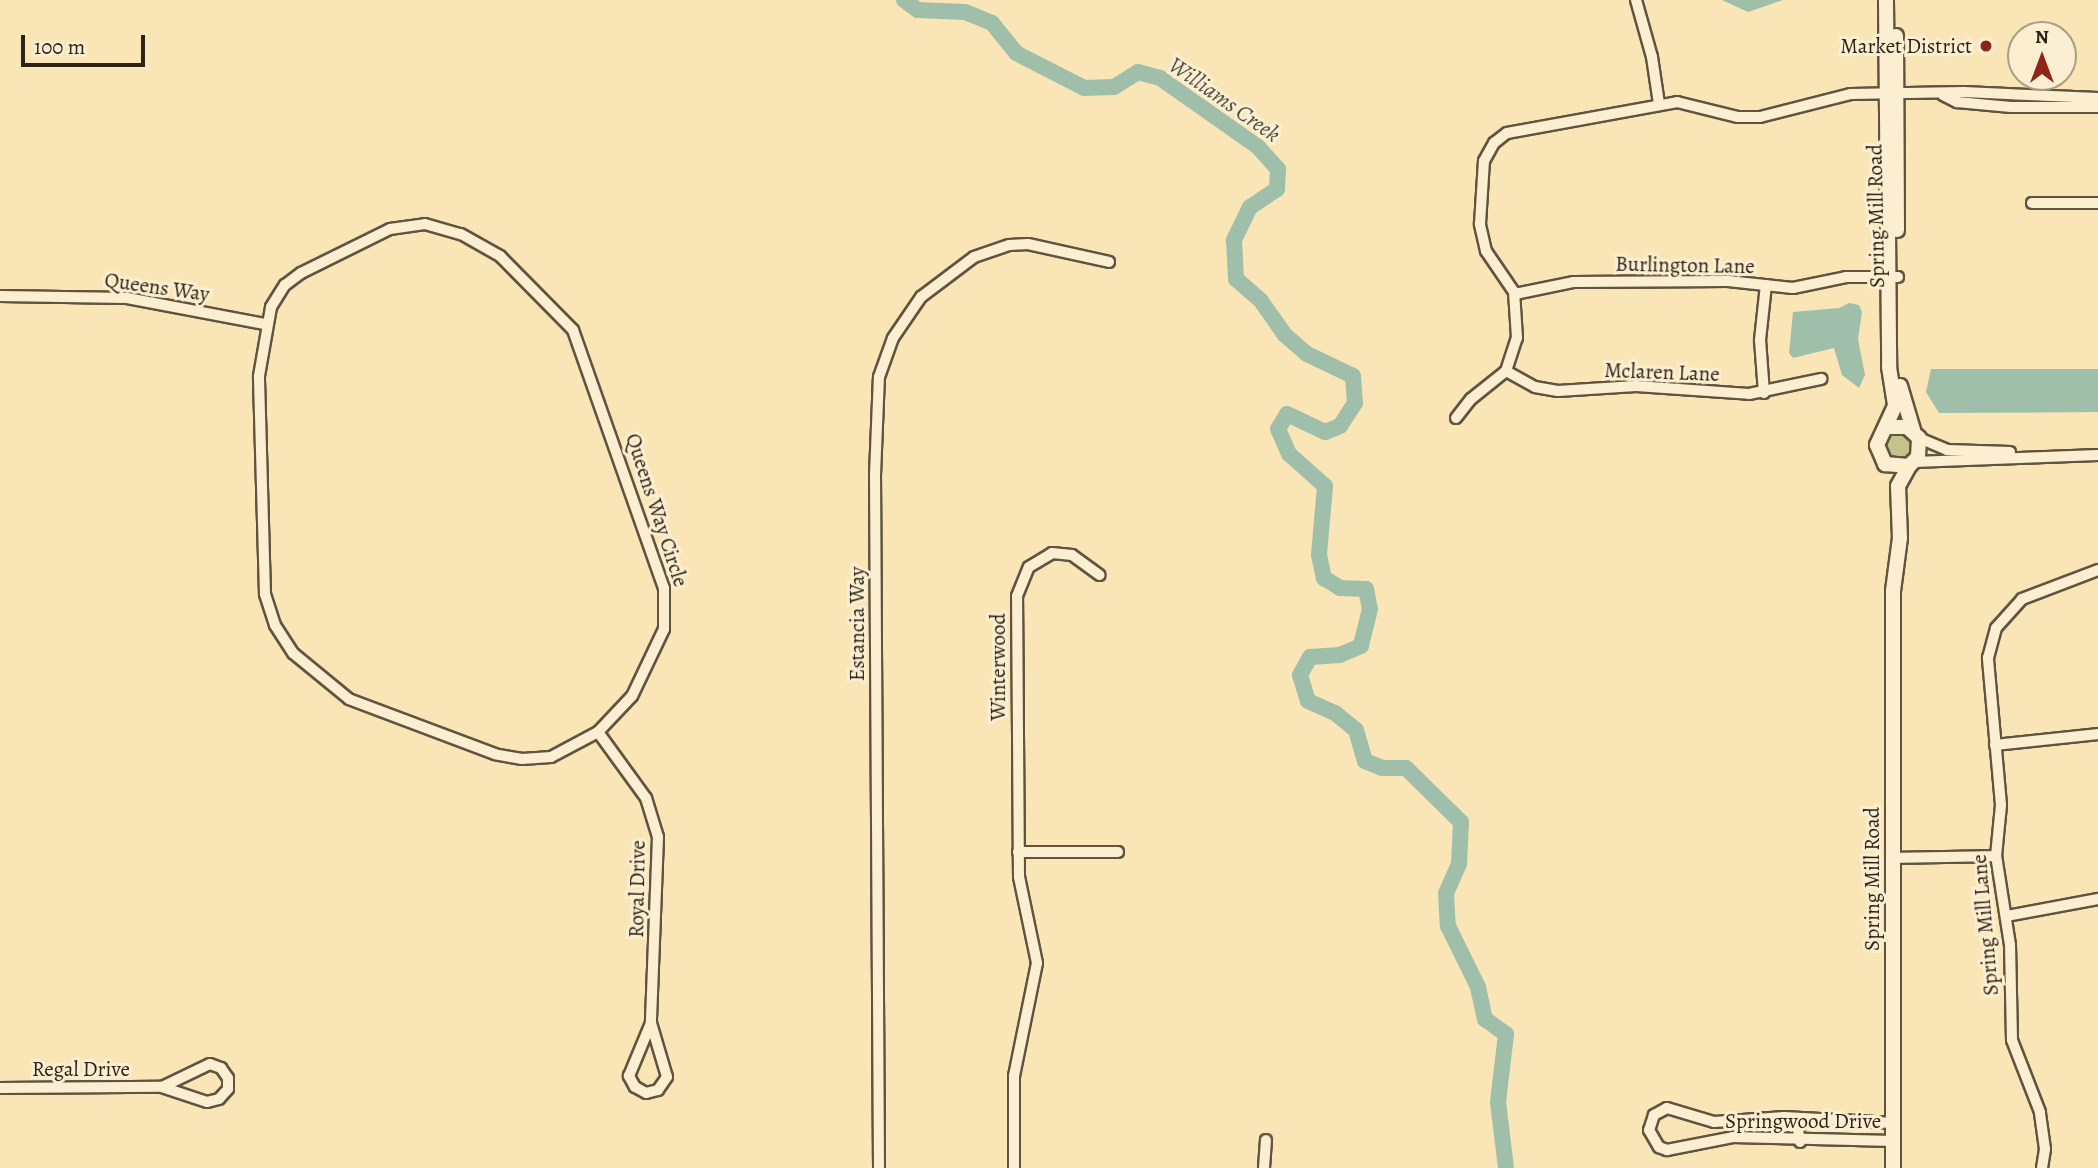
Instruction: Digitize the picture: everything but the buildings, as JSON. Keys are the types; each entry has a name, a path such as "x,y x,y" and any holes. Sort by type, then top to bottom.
{"street":[{"path":"1636,0 1653,57 1659,104"},
{"name":"Spring Mill Road","path":"1886,0 1891,94 1893,277 1889,373 1895,406 1888,427"},
{"name":"Spring Mill Road","path":"1891,94 1895,0"},
{"path":"1456,418 1471,399 1506,371 1517,338 1515,295 1481,234 1479,178 1494,143 1521,128 1677,102 1738,117 1760,117 1832,97 1942,95 1964,92 2098,98"},
{"path":"1942,95 1957,102 2011,107 2098,107"},
{"path":"2032,203 2098,203"},
{"name":"Queens Way Circle","path":"425,224 461,234 500,256 565,319 583,351 602,403 662,582 667,608 662,636 632,696 598,732 551,757 522,759 495,754 365,707 330,686 293,653 271,616 263,579 258,376 265,324 279,293 301,273 390,229 425,224"},
{"name":"Estancia Way","path":"879,1168 875,448 879,377 893,338 913,307 936,282 974,257 1009,245 1028,244 1109,262"},
{"name":"Burlington Lane","path":"1515,295 1573,282 1766,285 1793,288 1846,276 1893,277"},
{"name":"Spring Mill Road","path":"1893,277 1900,381 1916,434"},
{"path":"1764,393 1760,340 1766,285"},
{"name":"Queens Way","path":"0,296 128,298 265,324"},
{"name":"Mclaren Lane","path":"1506,371 1545,390 1636,386 1764,393 1821,379"},
{"path":"2042,455 1885,464 1877,445 1888,427 1901,425 1947,450 2098,456"},
{"path":"1911,464 1920,451 1916,434"},
{"name":"Spring Mill Road","path":"1885,464 1893,591 1893,1168"},
{"name":"Spring Mill Road","path":"1893,591 1900,538 1898,486 1911,464"},
{"name":"Winterwood","path":"1014,1168 1014,1076 1037,963 1018,852 1018,589 1029,567 1052,553 1072,555 1100,575"},
{"name":"Spring Mill Lane","path":"2042,1168 2045,1149 2040,1112 2012,1040 2007,916 1996,856 2001,805 1988,658 1996,628 2012,607 2031,593 2098,570"},
{"name":"Royal Drive","path":"598,732 646,798 658,837 651,1023 667,1077 658,1090 646,1093 635,1087 629,1076 651,1023"},
{"path":"1995,745 2098,734"},
{"path":"1018,852 1118,852"},
{"path":"1894,858 1996,856"},
{"path":"2007,916 2098,900"},
{"name":"Regal Drive","path":"0,1088 162,1087 207,1102 220,1098 228,1083 225,1072 210,1064 162,1087"},
{"name":"Springwood Drive","path":"1893,1123 1804,1119 1714,1122 1667,1108 1650,1122 1652,1138 1667,1150 1733,1137 1800,1142 1893,1141"},
{"path":"1800,1142 1797,1129 1804,1119"},
{"path":"1264,1168 1266,1140"}],"green space":[{"path":"1899,432 1909,436 1913,446 1909,456 1899,460 1889,456 1885,446 1889,436"}],"shaded area":[{"path":"1722,0 1783,0 1748,12"},
{"path":"1849,303 1859,305 1862,312 1858,339 1865,375 1859,388 1842,375 1834,348 1793,358 1789,353 1793,312 1839,308"},
{"path":"1931,369 2098,369 2098,412 1939,413 1926,392"}],"waterway":[{"name":"Williams Creek","path":"904,0 918,10 965,12 992,23 1016,53 1084,88 1114,87 1138,72 1160,78 1258,147 1278,169 1277,189 1250,207 1234,240 1236,279 1261,301 1285,335 1307,354 1353,376 1355,403 1340,426 1325,432 1287,414 1278,429 1289,454 1325,486 1319,555 1324,578 1340,588 1366,589 1370,609 1361,646 1340,655 1310,657 1300,675 1308,701 1335,713 1356,730 1365,761 1382,768 1406,768 1461,822 1459,864 1446,893 1448,926 1478,987 1485,1019 1506,1034 1498,1102 1506,1168"}],"place":[{"name":"Market District","path":"1986,46"}]}
